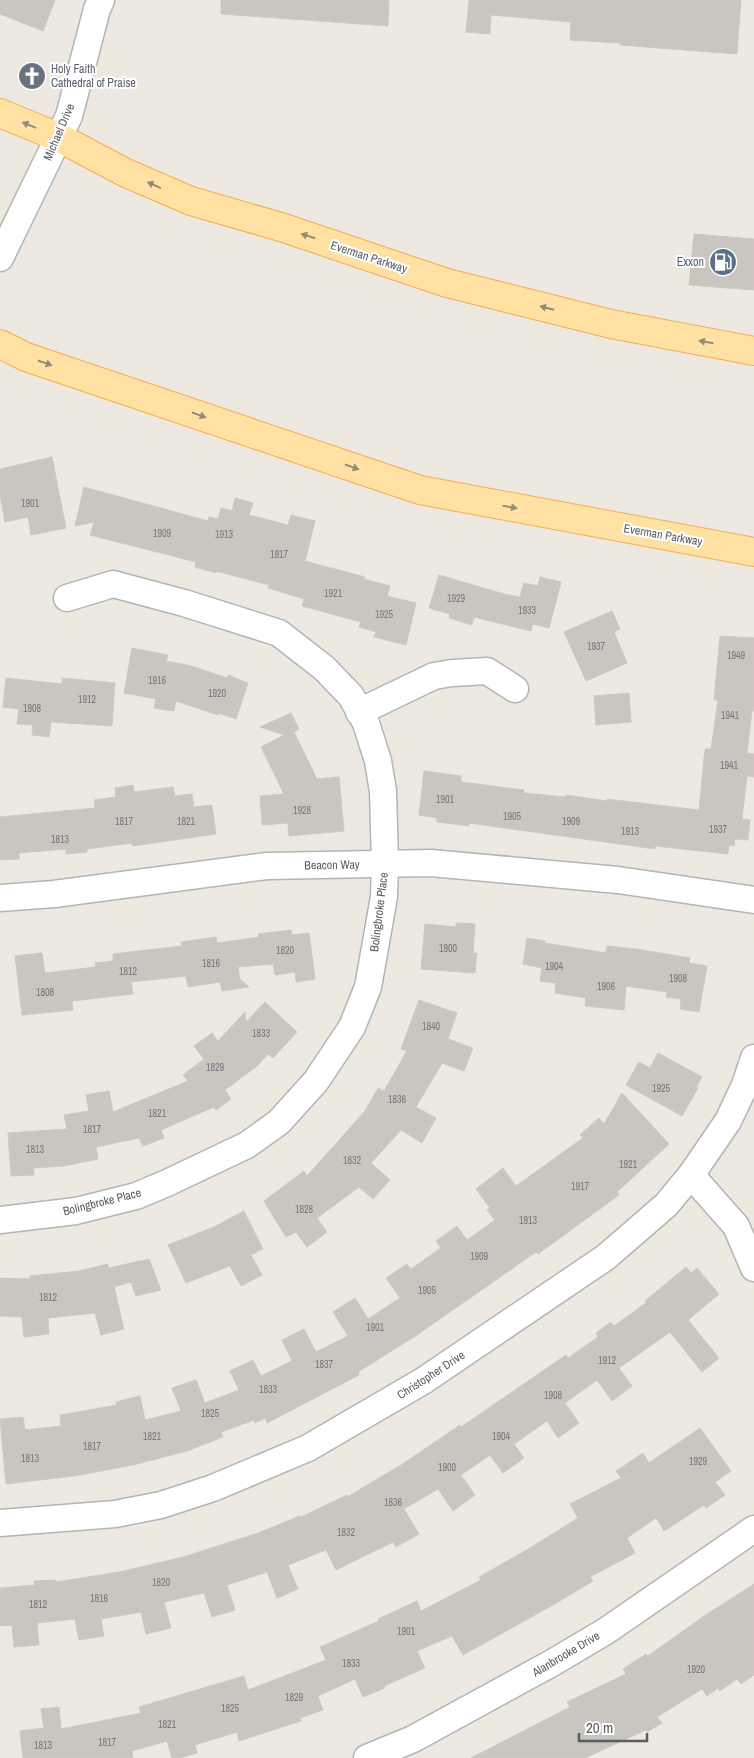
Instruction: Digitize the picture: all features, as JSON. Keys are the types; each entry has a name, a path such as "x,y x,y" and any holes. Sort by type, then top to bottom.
{"main road":[{"name":"Everman Parkway","path":"0,114 58,137 126,173 191,201 281,227 448,283 611,324 754,351"},
{"name":"Everman Parkway","path":"0,344 26,357 420,490 754,552"}],"street":[{"name":"Michael Drive","path":"0,258 69,116 101,0"},
{"name":"Bolingbroke Place","path":"0,1220 76,1211 136,1196 247,1145 279,1122 316,1081 352,1027 368,987 384,897 383,791 378,761 366,723 351,696 324,668 279,634 184,603 113,584 67,598"},
{"path":"359,712 434,676 452,672 487,672 515,689"},
{"name":"Beacon Way","path":"0,898 54,894 267,866 431,863 618,880 754,900"},
{"name":"Christopher Drive","path":"0,1523 115,1514 161,1505 213,1488 308,1448 423,1381 606,1257 666,1205 691,1175 728,1121 745,1085 754,1058"},
{"path":"691,1175 736,1226 754,1268"},
{"name":"Alanbrooke Drive","path":"367,1758 413,1739 552,1663 621,1621 754,1529"}],"building":[{"path":"0,0 55,0 43,31 0,14"},
{"path":"221,0 389,0 388,26 221,14"},
{"path":"469,0 741,0 737,54 570,40 571,22 491,15 490,34 466,32"},
{"name":"Exxon","path":"694,234 754,239 754,290 689,285"},
{"path":"52,457 66,528 31,535 28,517 5,522 0,495 0,469"},
{"path":"84,487 208,521 209,517 218,519 221,508 232,511 235,498 253,503 249,515 288,525 291,515 315,521 305,561 365,577 364,579 390,586 387,596 416,603 406,645 374,637 376,632 359,627 361,622 302,606 304,599 268,588 269,585 216,571 216,573 195,567 196,562 90,535 94,522 75,526"},
{"path":"439,575 520,597 524,583 538,586 540,577 561,582 549,628 533,624 531,631 474,617 472,625 449,618 450,614 429,608"},
{"path":"612,611 620,629 614,632 627,663 586,681 564,632"},
{"path":"720,636 754,638 754,711 752,711 747,753 754,754 754,777 747,776 742,819 750,820 748,840 735,839 734,846 729,845 728,854 655,846 655,849 469,823 469,826 437,822 437,818 419,815 424,771 461,776 461,782 524,790 524,793 565,797 566,795 699,810 705,749 711,749 718,700 714,700"},
{"path":"132,648 168,655 166,661 192,666 227,678 228,675 248,683 236,719 176,701 174,711 154,708 156,699 124,693"},
{"path":"6,678 62,684 62,678 115,683 112,726 51,722 49,737 32,735 33,725 17,724 19,709 3,707"},
{"path":"629,693 631,722 596,725 594,696"},
{"path":"291,713 299,729 294,732 317,779 339,777 344,831 289,836 288,823 262,825 260,796 284,794 261,747 284,735 260,727"},
{"path":"133,785 134,792 173,787 175,796 192,794 194,807 212,805 216,834 133,846 132,843 87,849 87,852 66,854 66,849 19,853 19,859 0,860 0,817 95,808 94,800 116,797 115,788"},
{"path":"456,923 475,924 473,953 477,953 475,973 421,969 425,924 456,927"},
{"path":"291,930 292,935 309,933 315,979 296,982 295,972 275,975 273,964 238,967 240,979 249,987 222,991 220,982 188,987 186,976 131,982 133,994 72,1001 73,1010 22,1015 15,956 42,953 45,973 96,967 95,963 113,961 113,954 182,946 181,942 216,937 217,943 259,937 258,934"},
{"path":"527,938 545,941 545,943 606,953 607,946 690,958 689,963 707,966 699,1012 680,1009 681,999 666,997 667,992 626,986 624,1010 585,1006 586,998 555,993 556,983 540,981 542,968 523,964"},
{"path":"419,1000 457,1013 448,1039 473,1048 464,1071 442,1063 416,1107 436,1118 422,1143 401,1130 371,1163 390,1180 373,1199 359,1187 317,1218 327,1232 307,1247 296,1232 286,1237 264,1201 304,1171 307,1176 365,1111 378,1088 384,1091 407,1051 401,1049"},
{"path":"265,1002 297,1032 273,1058 268,1054 257,1066 225,1090 231,1099 216,1110 214,1107 161,1130 164,1138 143,1146 139,1138 96,1147 98,1159 64,1166 33,1168 34,1175 11,1176 8,1133 67,1129 64,1115 89,1111 86,1095 109,1091 113,1112 188,1081 183,1075 204,1059 194,1046 212,1033 218,1041 245,1012 246,1022"},
{"path":"658,1053 702,1077 682,1116 626,1085 639,1062 650,1068"},
{"path":"622,1093 669,1144 617,1192 619,1195 538,1254 536,1252 417,1335 358,1372 359,1375 267,1423 265,1418 255,1423 254,1420 221,1432 223,1437 187,1451 133,1465 74,1476 6,1484 0,1419 23,1417 25,1430 61,1426 60,1415 117,1405 116,1402 140,1396 145,1420 181,1411 172,1388 196,1380 205,1403 239,1390 230,1371 253,1360 261,1376 292,1361 282,1340 304,1329 316,1352 348,1336 333,1312 355,1298 368,1319 400,1298 386,1278 407,1264 411,1269 441,1248 436,1241 457,1226 467,1240 495,1220 487,1210 490,1208 476,1189 503,1168 516,1186 583,1138 580,1135 599,1118 604,1124"},
{"path":"244,1211 263,1249 251,1255 262,1275 241,1286 230,1266 186,1283 168,1245 214,1227"},
{"path":"149,1259 161,1290 136,1296 131,1282 114,1287 124,1329 101,1335 95,1313 48,1318 49,1334 24,1337 22,1317 0,1316 0,1278 30,1279 30,1276 79,1271 108,1264 109,1268"},
{"path":"686,1267 691,1273 697,1268 719,1294 688,1320 719,1358 702,1372 670,1332 619,1368 632,1386 612,1401 597,1380 565,1403 579,1423 558,1438 547,1421 514,1444 524,1458 503,1473 490,1455 461,1475 475,1495 453,1511 438,1489 404,1509 419,1534 396,1547 393,1542 336,1570 326,1550 288,1565 298,1589 277,1598 267,1572 227,1585 235,1610 212,1617 204,1593 164,1602 171,1628 146,1634 141,1612 101,1619 104,1636 79,1640 75,1619 37,1623 39,1645 14,1647 12,1625 0,1626 0,1588 35,1585 34,1581 56,1580 56,1582 119,1572 183,1557 258,1533 301,1517 347,1495 347,1497 401,1465 460,1425 461,1427 566,1355 568,1358 598,1337 596,1333 611,1322 614,1326 646,1303 645,1301"},
{"path":"700,1428 731,1471 715,1482 725,1495 706,1508 704,1505 664,1531 656,1518 627,1538 635,1553 590,1577 593,1581 553,1605 463,1655 452,1636 417,1651 425,1668 384,1686 385,1688 363,1697 355,1679 318,1696 323,1710 300,1718 301,1721 239,1741 237,1732 195,1745 197,1753 179,1758 172,1758 167,1741 132,1751 133,1758 23,1758 20,1731 44,1728 41,1709 59,1707 61,1729 141,1713 139,1707 244,1676 248,1690 326,1660 320,1647 379,1621 378,1619 417,1601 421,1611 481,1580 479,1577 578,1518 570,1504 621,1478 616,1471 643,1453 649,1463"},
{"path":"754,1584 754,1675 741,1684 737,1679 720,1691 718,1688 707,1696 702,1689 657,1717 662,1723 647,1732 646,1730 585,1758 471,1758 570,1707 567,1702 626,1674 623,1669 646,1654 648,1656 704,1616"}],"place":[{"name":"Holy Faith Cathedral of Praise","path":"32,76"},
{"name":"Exxon","path":"723,262"}]}
